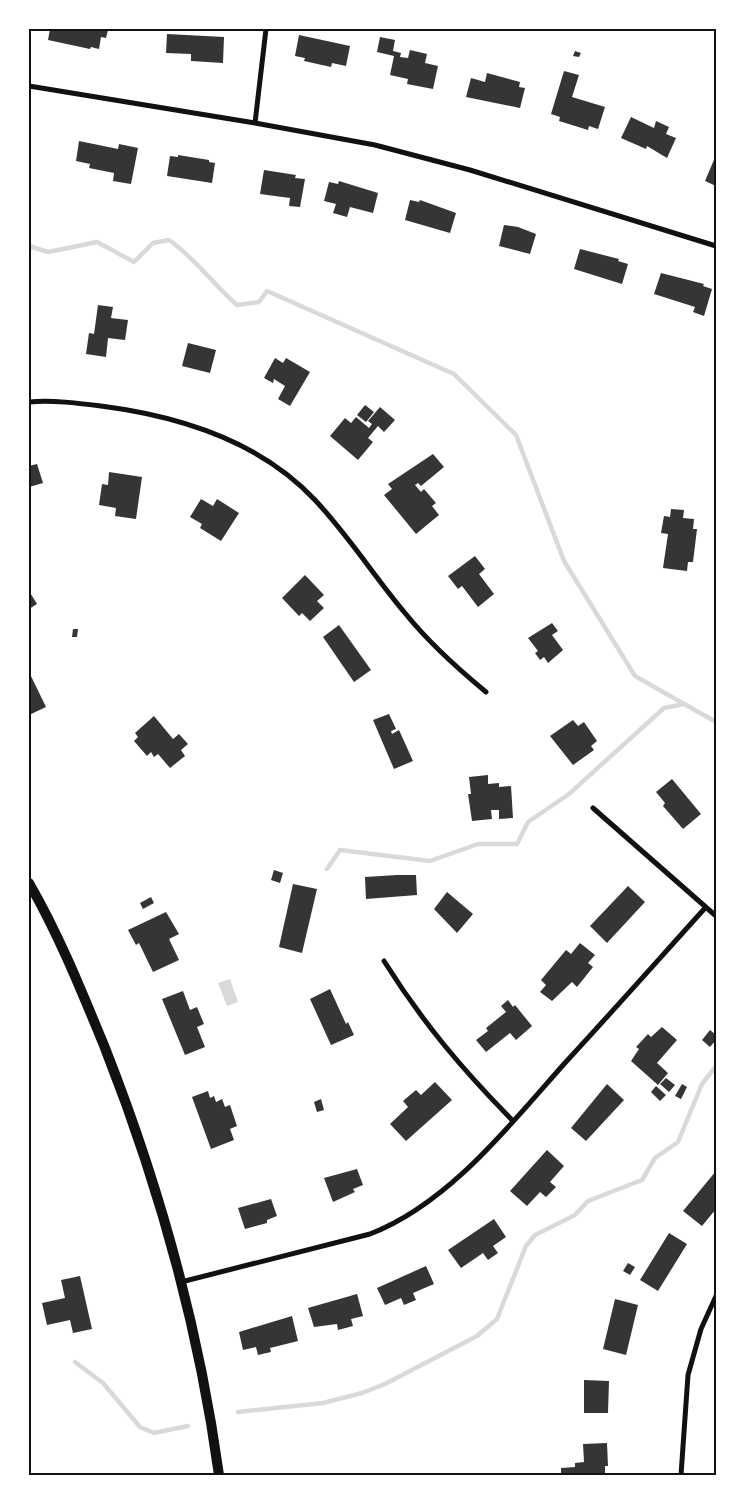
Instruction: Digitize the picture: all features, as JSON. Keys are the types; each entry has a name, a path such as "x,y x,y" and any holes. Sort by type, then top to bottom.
{"main road":[{"path":"29,883 62,948 122,1093 153,1184 181,1282 202,1375 219,1475"}],"street":[{"path":"255,123 266,29"},
{"path":"29,86 255,123 416,155 716,246"},
{"path":"29,402 80,404 137,411 181,421 214,433 282,472 314,499 427,639 486,692"},
{"path":"593,808 716,916"},
{"path":"181,1282 349,1241 395,1225 416,1212 449,1186 513,1121 706,907"},
{"path":"384,961 412,1004 456,1061 513,1121"},
{"path":"680,1475 688,1375 700,1329 716,1296"}],"shaded area":[{"path":"230,979 238,1002 227,1006 218,983"}],"building":[{"path":"50,29 108,30 106,38 101,37 99,49 91,47 90,49 48,40"},
{"path":"167,34 224,37 223,63 191,61 191,54 166,53"},
{"path":"299,35 350,46 346,66 332,63 331,67 304,61 305,58 295,56"},
{"path":"380,37 395,40 393,51 401,53 400,57 408,58 410,50 427,54 425,63 438,66 433,89 407,84 408,79 390,75 394,56 377,52"},
{"path":"575,51 581,53 579,57 573,56"},
{"path":"564,71 579,75 572,97 605,107 598,129 589,126 588,130 559,121 560,117 551,114"},
{"path":"487,73 520,82 519,87 525,88 520,108 466,97 471,78 485,82"},
{"path":"631,117 654,128 656,121 669,127 666,134 676,138 667,158 647,146 646,149 621,138"},
{"path":"79,141 118,149 119,144 138,148 131,184 113,181 114,173 89,168 90,164 76,161"},
{"path":"178,155 209,160 209,162 215,163 212,183 167,176 170,156 178,157"},
{"path":"716,155 716,186 705,181"},
{"path":"264,170 296,175 295,178 305,179 300,207 289,206 290,198 260,194"},
{"path":"339,181 378,193 373,213 350,207 347,217 333,213 336,204 324,201 329,182 338,184"},
{"path":"410,200 419,202 420,200 456,213 450,233 405,220"},
{"path":"504,225 518,227 536,234 530,254 499,246"},
{"path":"580,249 619,259 618,261 628,264 622,284 574,269"},
{"path":"661,273 704,284 703,286 712,289 704,316 693,312 695,307 654,294"},
{"path":"98,305 113,307 111,318 128,320 125,340 108,338 106,357 86,354 89,333 94,334"},
{"path":"188,343 216,350 210,373 182,366"},
{"path":"275,358 283,363 286,358 310,372 290,406 278,399 285,386 274,379 273,383 264,378"},
{"path":"365,405 374,412 366,422 357,415"},
{"path":"380,407 395,420 384,432 378,426 368,438 373,442 358,460 330,436 345,418 351,423 356,417 369,428 372,424 368,421"},
{"path":"433,454 444,467 421,486 418,483 415,485 421,492 424,489 436,503 432,506 439,515 416,534 384,495 392,489 388,484"},
{"path":"37,464 43,483 29,487 29,466"},
{"path":"109,472 142,477 136,519 115,516 116,508 99,505 102,484 108,485"},
{"path":"201,499 213,506 217,499 239,513 221,541 200,528 202,524 190,517"},
{"path":"671,509 684,510 683,518 694,519 693,529 697,529 693,562 688,562 687,571 663,568 668,534 661,533 664,516 670,517"},
{"path":"475,556 485,569 479,574 494,594 478,607 462,586 458,589 448,576"},
{"path":"305,575 324,595 317,601 324,608 310,621 302,613 299,616 282,598"},
{"path":"29,591 37,604 29,609"},
{"path":"552,623 558,631 552,635 563,650 548,663 544,657 540,660 535,653 538,651 528,638"},
{"path":"339,625 371,670 354,682 323,637"},
{"path":"73,629 78,629 77,637 72,637"},
{"path":"29,672 46,707 29,715"},
{"path":"389,714 396,729 391,731 392,734 399,730 413,761 394,769 373,720"},
{"path":"154,716 173,739 179,734 188,744 181,750 185,756 170,768 158,754 154,757 151,752 147,756 134,741 138,737 135,733"},
{"path":"573,720 578,726 584,722 597,741 591,746 594,750 573,765 550,736"},
{"path":"488,775 488,784 499,783 499,787 511,786 513,818 499,819 499,810 491,810 492,819 472,821 468,794 471,794 469,777"},
{"path":"672,779 701,814 683,829 663,806 665,803 656,792"},
{"path":"274,870 283,873 280,883 271,880"},
{"path":"416,875 417,895 366,899 365,877"},
{"path":"293,884 317,889 302,953 279,947"},
{"path":"628,886 645,902 607,943 590,926"},
{"path":"447,892 473,914 457,933 434,909"},
{"path":"151,897 154,903 143,909 140,903"},
{"path":"166,912 179,934 169,939 179,960 153,972 139,943 136,945 128,930"},
{"path":"580,943 595,955 588,963 593,967 577,987 572,982 552,1001 540,992 546,985 541,980 566,950 571,954"},
{"path":"330,989 346,1024 348,1022 354,1035 331,1045 310,999"},
{"path":"183,991 190,1010 197,1007 204,1024 197,1027 205,1047 185,1055 162,999"},
{"path":"508,1000 513,1007 515,1005 532,1026 516,1040 510,1033 486,1052 476,1040 488,1031 486,1028 506,1012 501,1006"},
{"path":"662,1027 677,1040 657,1063 668,1073 658,1085 631,1061 639,1049 636,1047 648,1034 651,1037"},
{"path":"710,1030 716,1035 716,1040 710,1047 702,1040"},
{"path":"666,1078 675,1085 669,1092 660,1084"},
{"path":"435,1082 452,1100 406,1141 390,1124 408,1107 403,1101 416,1090 421,1095"},
{"path":"607,1084 624,1100 586,1141 571,1128"},
{"path":"682,1084 687,1087 681,1099 675,1096"},
{"path":"656,1086 666,1095 660,1101 651,1092"},
{"path":"208,1091 210,1098 214,1096 216,1102 222,1099 225,1107 230,1105 237,1126 230,1129 234,1140 211,1149 192,1097"},
{"path":"321,1099 324,1110 317,1112 314,1102"},
{"path":"547,1150 564,1166 550,1182 556,1187 546,1197 540,1192 527,1206 510,1191"},
{"path":"357,1169 363,1185 353,1189 355,1192 333,1202 324,1178"},
{"path":"716,1171 716,1209 702,1226 683,1211"},
{"path":"271,1199 277,1216 267,1220 267,1223 245,1229 238,1208"},
{"path":"494,1219 506,1237 493,1246 498,1253 488,1260 483,1253 461,1268 448,1250"},
{"path":"669,1233 687,1244 658,1291 640,1280"},
{"path":"628,1263 635,1267 630,1275 623,1271"},
{"path":"426,1266 434,1284 413,1293 416,1300 404,1305 401,1298 385,1305 377,1288"},
{"path":"80,1276 92,1329 73,1333 70,1320 47,1325 42,1303 65,1298 61,1280"},
{"path":"357,1294 363,1316 351,1319 353,1326 338,1330 337,1324 314,1327 308,1308"},
{"path":"615,1299 638,1305 626,1355 603,1349"},
{"path":"292,1316 298,1341 270,1348 271,1352 258,1355 256,1347 243,1350 239,1332"},
{"path":"584,1380 609,1381 608,1413 584,1413"},
{"path":"607,1443 608,1466 605,1466 605,1475 561,1475 561,1468 575,1467 575,1463 584,1462 583,1444"}],"waterway":[{"path":"29,246 48,252 97,242 134,262 153,243 169,240 187,255 237,305 259,302 267,291 454,374 516,435 564,561 635,676 716,722"},
{"path":"327,869 340,850 430,861 478,844 517,844 528,822 569,794 664,708 684,704"},
{"path":"238,1412 323,1403 362,1393 385,1384 477,1336 497,1319 526,1246 535,1235 575,1215 588,1201 642,1180 655,1158 678,1142 702,1084 716,1066"},
{"path":"75,1362 103,1383 140,1427 154,1433 188,1426"}]}
